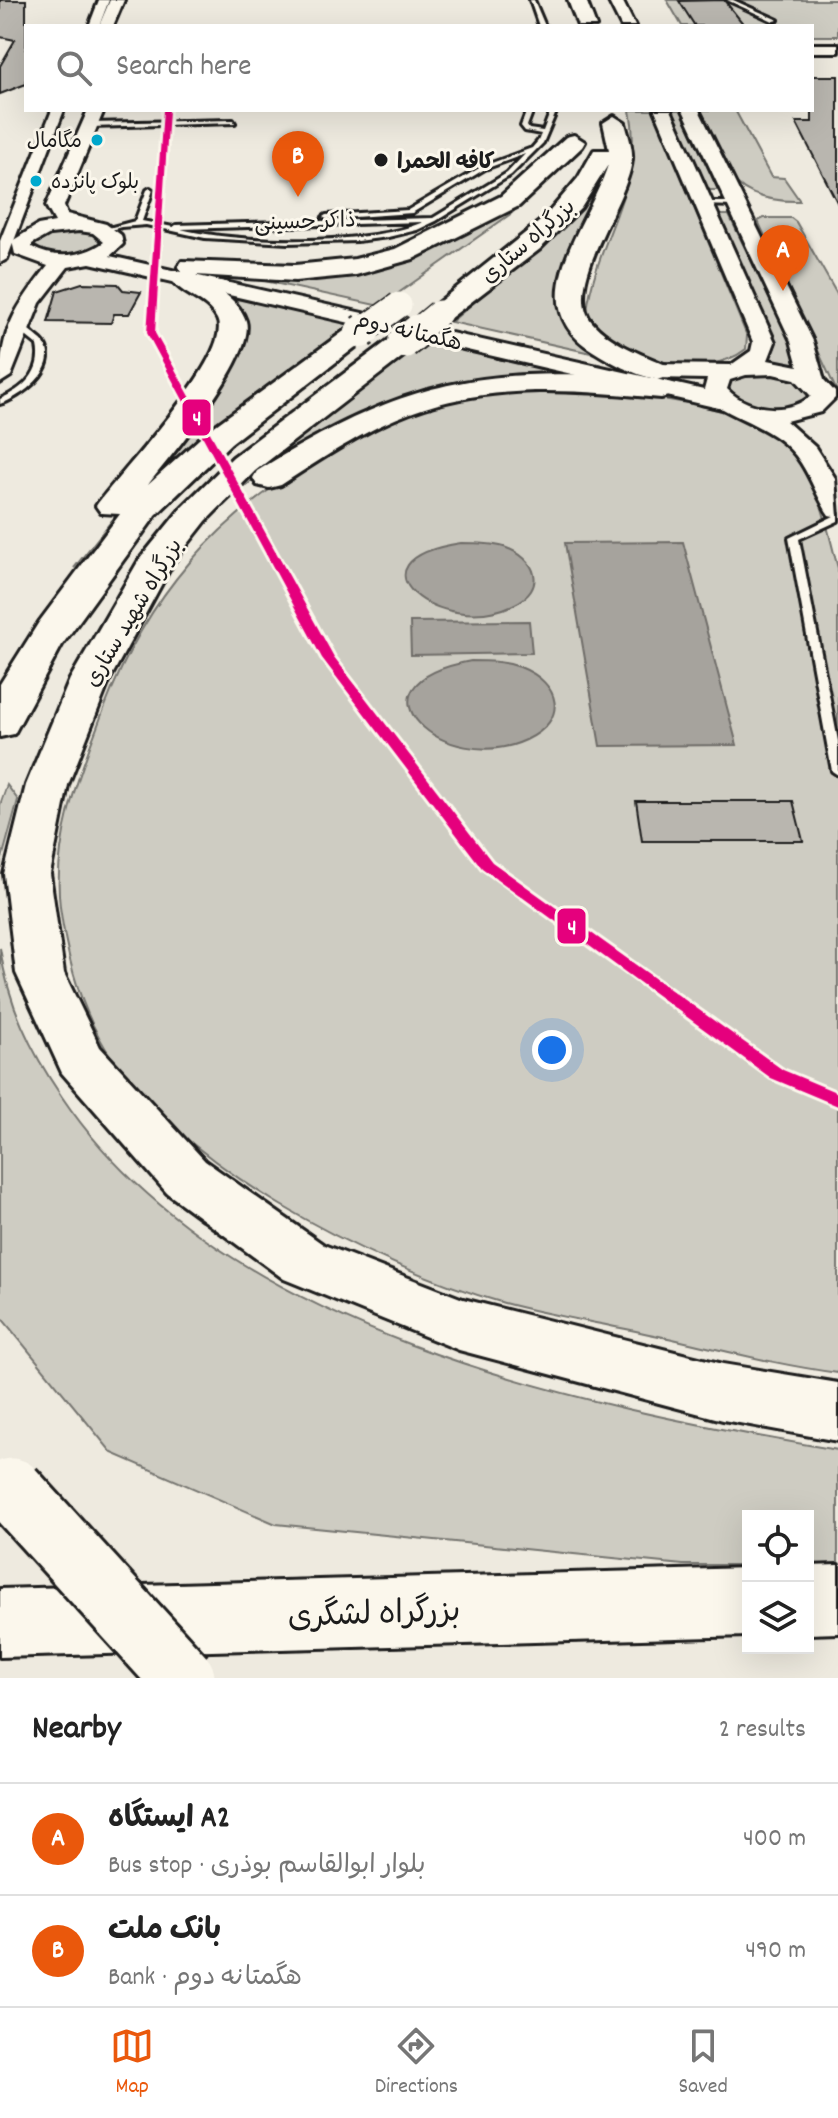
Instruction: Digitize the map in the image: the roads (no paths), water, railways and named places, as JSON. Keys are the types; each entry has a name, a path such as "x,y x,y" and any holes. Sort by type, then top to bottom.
{"highway":[{"path":"550,0 558,24"},
{"path":"577,0 586,24"},
{"name":"بزرگراه ستاری","path":"496,236 543,195 558,175 574,142 578,112"},
{"path":"613,116 621,159 577,266 569,309 575,322 598,345 658,380"},
{"name":"بزرگراه ستاری","path":"439,313 525,246 575,200 596,169 613,116"},
{"path":"188,273 295,273 356,267 404,254 510,201 574,142"},
{"path":"15,688 46,604 89,537 190,409 230,348 234,327 228,312 188,273"},
{"name":"بزرگراه شهید ستاری","path":"0,725 15,688 57,623 145,506 239,423 424,288"},
{"name":"بزرگراه شهید ستاری","path":"439,313 272,441 202,505 157,560 90,679 47,785 27,874 40,973 80,1059 186,1177 304,1262 459,1324 723,1392 838,1412"},
{"path":"90,679 159,587 209,528 264,481 358,424 408,401 471,384 658,380"},
{"path":"6,1482 183,1678"},
{"path":"814,1600 838,1599"},
{"name":"بزرگراه لشگری","path":"0,1623 742,1602"}],"main road":[{"path":"107,24 117,0"},
{"path":"615,0 627,24"},
{"path":"814,41 838,41"},
{"path":"814,48 838,48"},
{"path":"18,252 39,231 34,206 72,112"},
{"path":"664,112 764,342 762,354 715,383 719,397 783,427 797,440 813,458 838,509"},
{"path":"692,112 802,341 813,379 823,392 818,404 794,413 736,406"},
{"path":"79,225 59,217 55,206 93,118"},
{"name":"هگمتانه دوم","path":"39,231 79,225 188,273"},
{"path":"18,252 63,260 90,257 108,237"},
{"name":"هگمتانه دوم","path":"90,257 188,273 658,380 736,406"},
{"path":"0,376 30,302 63,260"},
{"name":"هگمتانه دوم","path":"658,380 685,374 773,367 813,379"},
{"path":"818,404 838,424"}],"street":[{"path":"95,24 104,0"},
{"path":"0,259 18,252 57,112"}],"lane":[{"path":"532,0 541,24"},
{"path":"729,0 775,20"},
{"path":"529,112 524,126 527,130 544,133"},
{"name":"ذاکر حسینی","path":"176,227 201,236 233,239 318,239 396,233 422,227 509,174 534,149 553,112"},
{"path":"93,118 233,122"},
{"path":"326,217 410,212 483,168 534,149"},
{"path":"138,222 150,190"},
{"path":"704,204 735,204"},
{"name":"ذاکر حسینی","path":"108,237 138,222 176,227 434,220"},
{"path":"0,402 25,392 43,357 41,344 20,327"},
{"path":"838,517 794,538 838,771"}],"place":[{"name":"مگامال","path":"97,140"},
{"name":"کافه الحمرا","path":"381,160"},
{"name":"بلوک پانزده","path":"36,181"},
{"name":"بانک ملت","path":"298,197"},
{"name":"ایستگاه A2","path":"783,291"}]}
